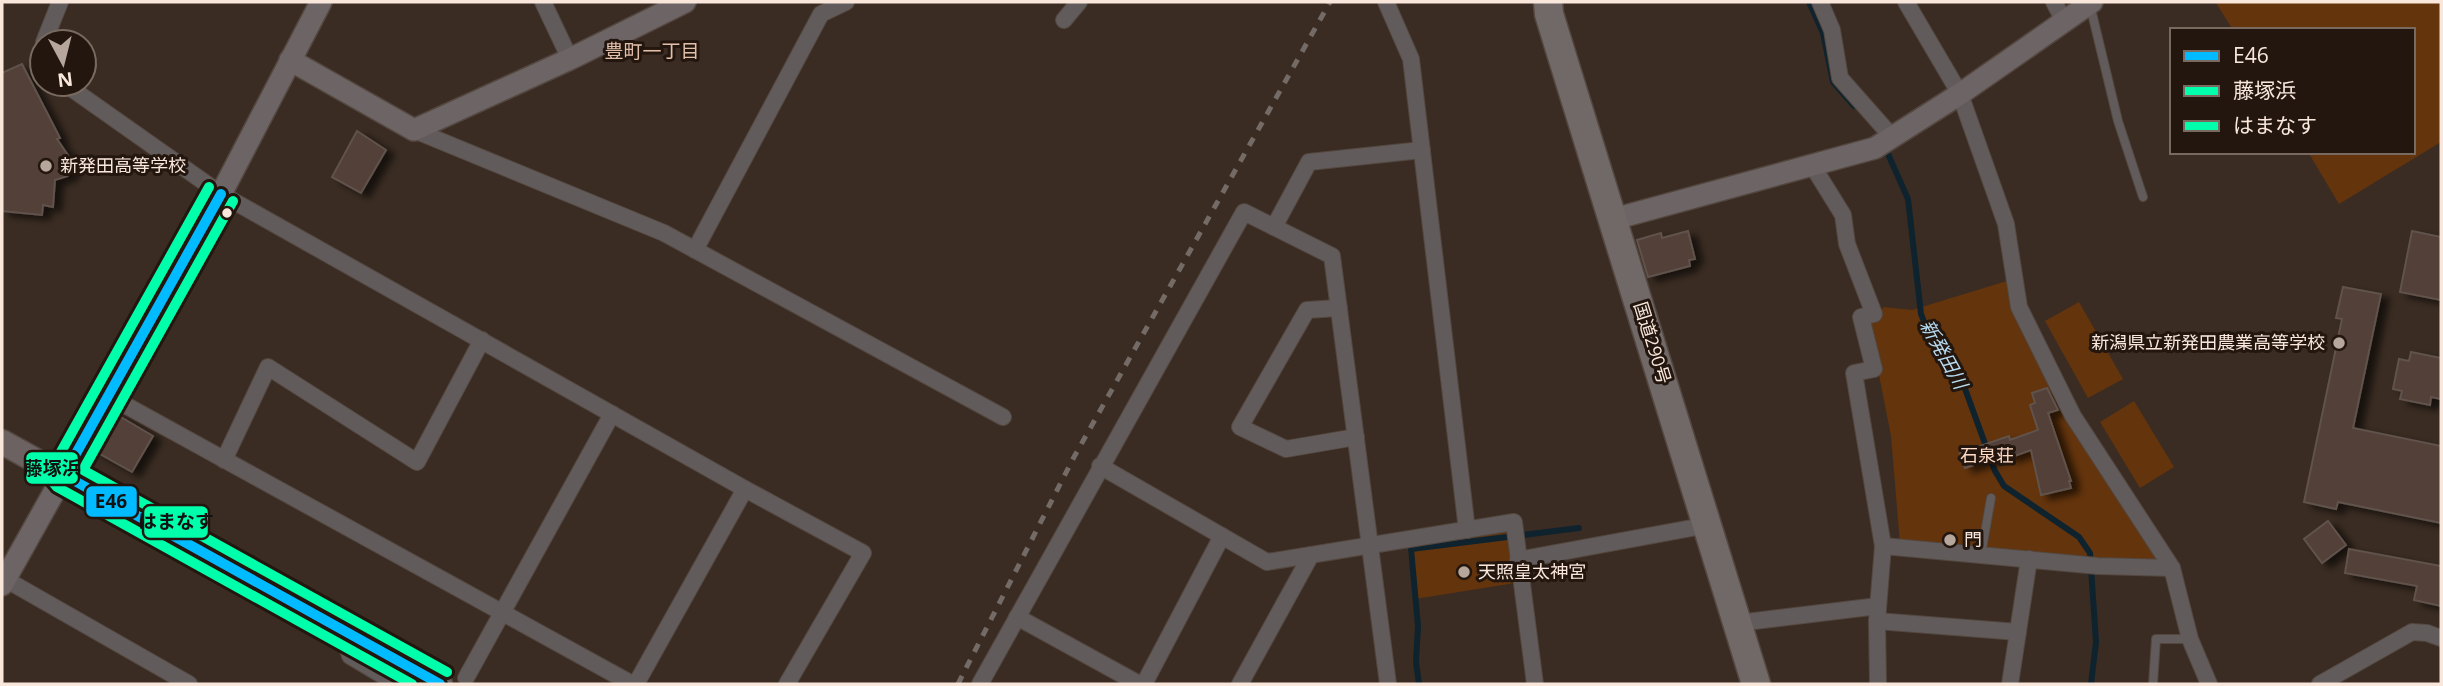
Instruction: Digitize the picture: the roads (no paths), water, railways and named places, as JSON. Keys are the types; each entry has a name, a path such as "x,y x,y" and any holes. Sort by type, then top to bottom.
{"highway":[{"name":"国道290号","path":"1542,6 1614,219 1756,684"}],"main road":[{"path":"2,442 440,684"}],"street":[{"path":"50,28 60,2"},
{"path":"190,684 3,582 221,194 321,2"},
{"path":"543,2 570,60"},
{"path":"414,130 570,60 685,2"},
{"path":"695,250 821,14 846,2"},
{"path":"1064,20 1079,2"},
{"path":"1386,2 1411,59 1467,530"},
{"path":"1820,2 1832,30 1840,78 1884,143"},
{"path":"1906,2 1961,94 2006,224 2019,307 2073,416 2172,568 2190,639 2209,684"},
{"path":"1614,219 1884,143 1961,94 2059,11 2091,2"},
{"path":"290,60 414,130 664,233 1003,417"},
{"path":"85,98 221,194 863,553 787,684"},
{"path":"1274,227 1309,162 1422,150"},
{"path":"1812,165 1843,215 1847,244 1874,314 1860,317 1874,369 1854,373 1883,546 1878,614 1878,684"},
{"path":"980,684 1244,212 1332,256 1388,684"},
{"path":"1339,308 1307,310 1240,427 1286,449 1356,437"},
{"path":"224,460 268,367 417,462 482,340"},
{"path":"107,396 634,684 745,489"},
{"path":"466,678 612,414"},
{"path":"1100,466 1267,562 1514,522 1535,684"},
{"path":"1518,560 1708,525"},
{"path":"1144,684 1222,536"},
{"path":"1883,546 2092,565 2172,568"},
{"path":"1240,684 1311,555"},
{"path":"2010,684 2029,559"},
{"path":"1738,623 1878,614 2018,632"},
{"path":"1017,617 1139,684"},
{"path":"2320,684 2412,632 2441,638"},
{"path":"352,636 348,650 350,656 397,684"}],"lane":[{"path":"2091,2 2118,121 2143,197"},
{"path":"1981,555 1991,498"},
{"path":"2153,684 2157,639 2190,639"}],"waterway":[{"name":"新発田川","path":"1809,2 1823,33 1833,82 1854,106"},
{"name":"新発田川","path":"1884,145 1908,199 1921,314 1927,329 1964,386 1995,471 2004,486 2079,537 2090,553 2096,642 2091,684"},
{"path":"1419,684 1416,662 1418,626 1411,549 1579,528"}],"railway":[{"path":"958,684 1074,457 1330,2"}],"place":[{"name":"新発田高等学校","path":"46,166"},
{"name":"新潟県立新発田農業高等学校","path":"2339,343"},
{"name":"門","path":"1950,540"},
{"name":"天照皇太神宮","path":"1464,572"}],"district":[{"name":"豊町一丁目","path":"652,51"}],"park label":[{"name":"石泉荘","path":"1987,456"}]}
